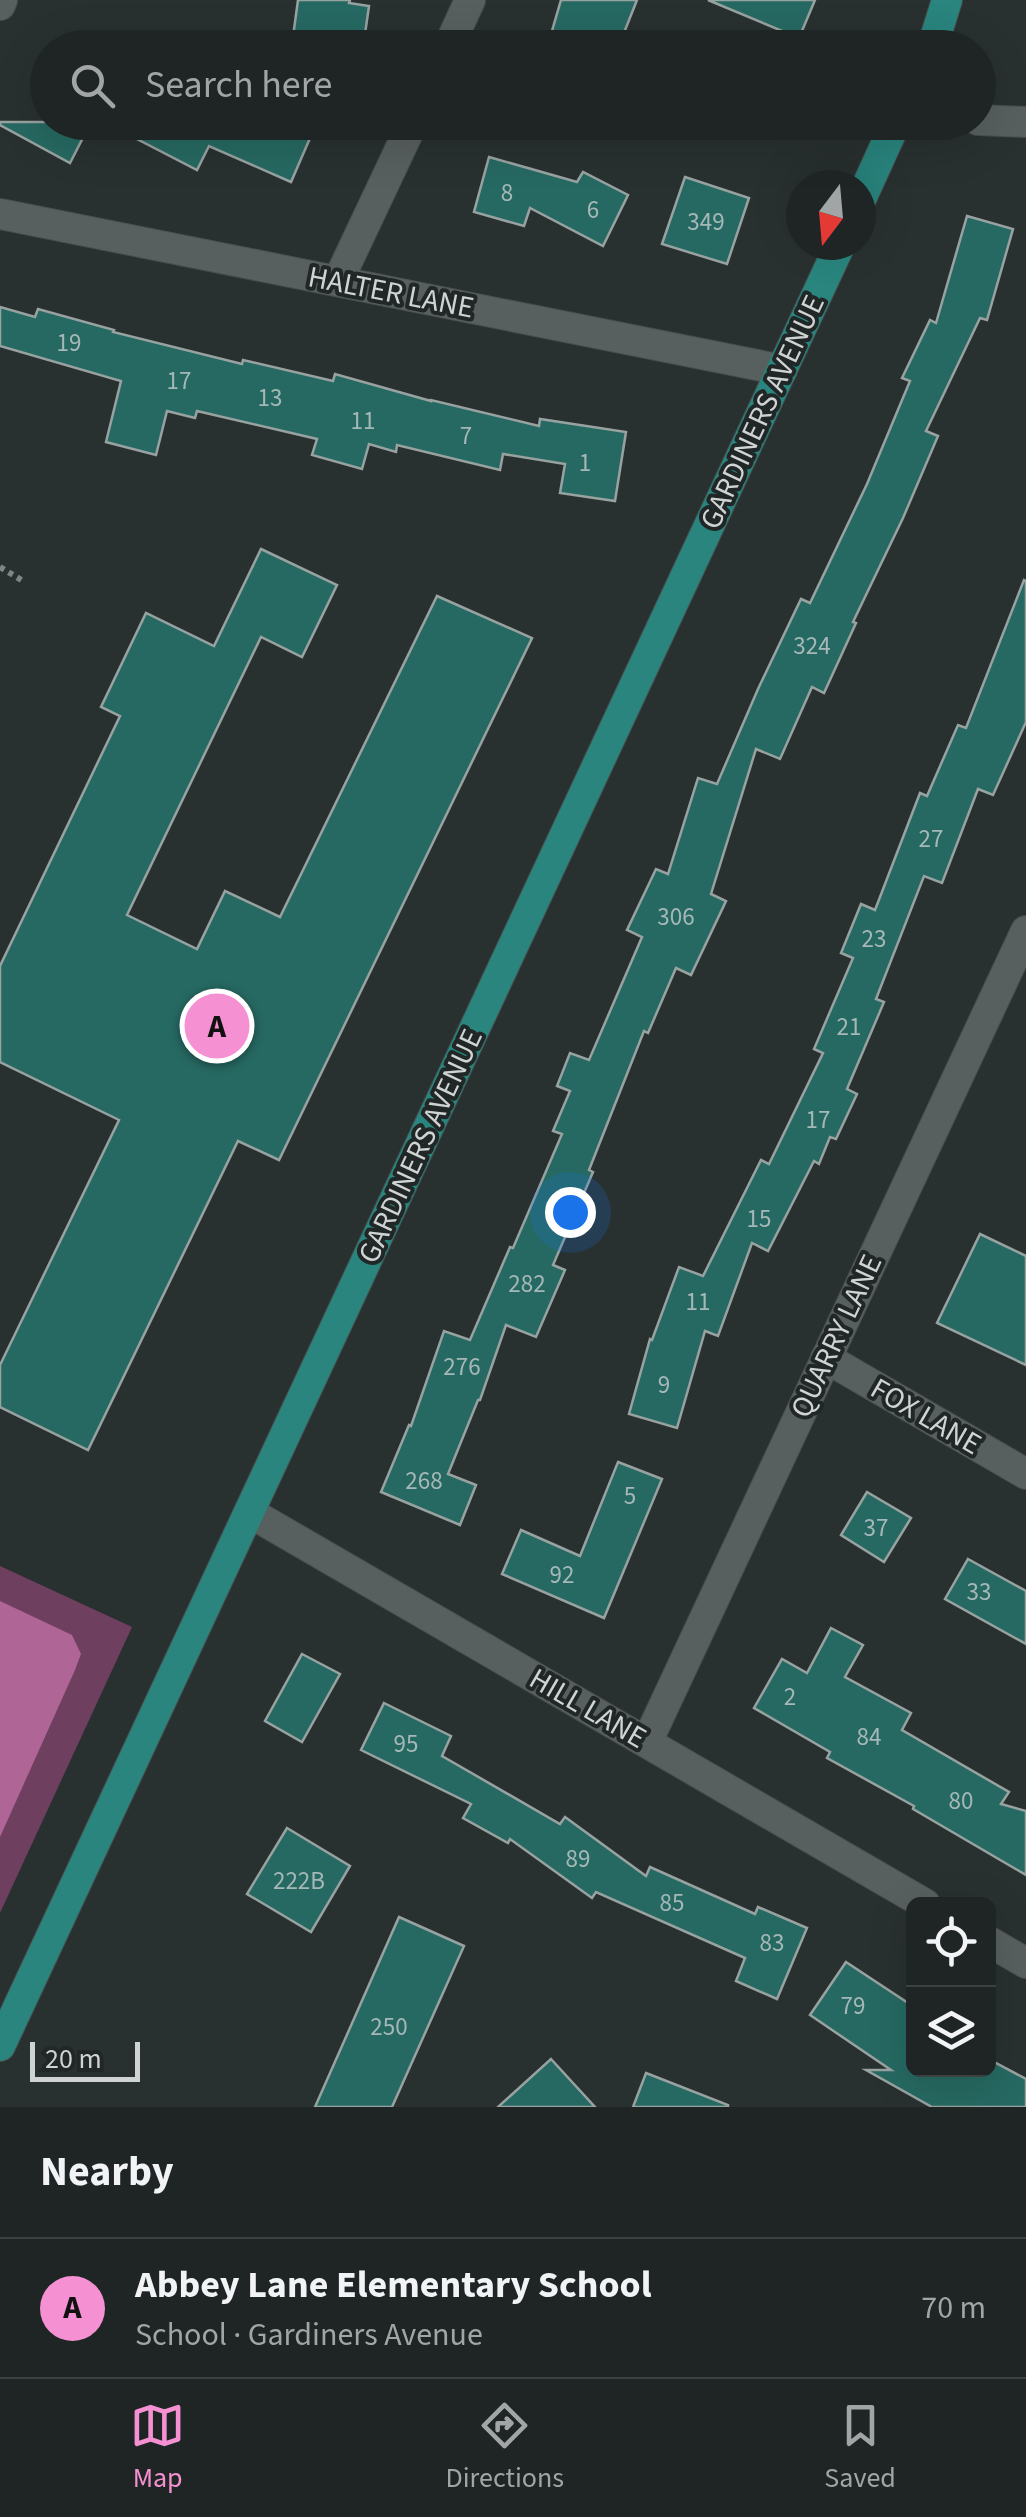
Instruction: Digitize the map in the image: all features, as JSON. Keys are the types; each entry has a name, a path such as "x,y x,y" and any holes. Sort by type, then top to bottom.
{"main road":[{"path":"938,30 948,0"},
{"path":"874,170 888,140"},
{"name":"GARDINERS AVENUE","path":"0,2046 833,260"}],"street":[{"path":"456,30 470,0"},
{"path":"996,121 1026,122"},
{"path":"338,282 404,140"},
{"name":"HALTER LANE","path":"0,214 782,370"},
{"name":"QUARRY LANE","path":"646,1742 1026,931"},
{"name":"FOX LANE","path":"826,1358 1026,1474"},
{"name":"HILL LANE","path":"250,1512 913,1897"},
{"path":"996,1946 1026,1963"}],"path":[{"path":"0,567 23,581"}],"shaded area":[{"path":"0,1566 132,1627 0,1913"},
{"path":"0,1601 72,1635 81,1654 0,1837"}],"building":[{"path":"298,0 350,0 349,3 369,6 366,30 294,30"},
{"path":"561,0 637,0 625,30 552,30"},
{"path":"708,0 815,0 802,30 780,30"},
{"path":"30,122 30,140 82,140 70,163 0,125"},
{"path":"139,140 309,140 291,182 209,146 197,170"},
{"path":"489,157 577,182 583,172 628,195 603,246 530,208 524,226 474,212"},
{"path":"685,177 749,198 727,264 662,244"},
{"path":"967,216 1013,229 987,320 980,318 926,431 938,436 824,693 812,687 780,759 756,749 711,894 726,901 691,975 676,968 648,1033 644,1031 589,1170 593,1172 553,1265 565,1270 536,1337 506,1325 448,1474 476,1485 460,1525 381,1492 411,1426 444,1331 470,1340 510,1247 513,1248 562,1134 553,1131 570,1091 557,1086 570,1053 589,1060 642,937 627,930 656,869 668,874 698,778 717,784 801,599 810,603 867,484 910,381 902,378 930,320 936,323"},
{"path":"0,307 35,317 38,309 242,364 243,360 333,381 335,374 539,426 540,419 626,432 615,501 560,493 565,464 503,454 500,470 397,445 396,452 369,444 362,469 312,455 317,439 197,411 195,418 167,411 156,455 106,442 121,381 0,346"},
{"path":"261,549 337,585 302,657 261,637 127,915 197,949 225,891 280,917 437,596 532,638 279,1160 238,1141 88,1450 0,1407 0,1365 119,1120 0,1062 0,966 120,716 101,707 146,613 214,646"},
{"path":"1024,580 1026,722 993,795 978,789 942,883 924,876 876,999 884,1002 847,1089 857,1094 836,1139 830,1137 819,1164 814,1161 768,1251 752,1243 718,1336 705,1331 677,1428 629,1414 650,1339 679,1267 703,1276 761,1160 769,1164 823,1053 814,1049 853,958 841,953 861,904 875,910 920,793 927,796 958,725 966,728"},
{"path":"980,1234 1026,1256 1026,1365 937,1323"},
{"path":"618,1462 662,1479 604,1618 502,1574 521,1530 580,1556"},
{"path":"867,1492 911,1518 884,1562 841,1535"},
{"path":"968,1559 1026,1591 1026,1644 945,1599"},
{"path":"831,1628 863,1645 845,1677 911,1713 902,1730 1009,1792 1001,1804 1026,1811 1026,1875 827,1758 830,1752 754,1708 782,1659 807,1673"},
{"path":"302,1654 340,1674 302,1742 265,1721"},
{"path":"384,1703 451,1736 442,1756 560,1824 565,1817 646,1876 650,1867 755,1914 758,1907 807,1928 777,1999 736,1981 745,1958 596,1892 592,1898 510,1839 508,1843 463,1818 471,1804 361,1750"},
{"path":"287,1828 350,1866 311,1932 247,1894"},
{"path":"399,1917 464,1946 392,2107 315,2107"},
{"path":"846,1962 906,2002 906,2077 996,2077 996,2063 1026,2079 1026,2107 932,2107 866,2070 891,2070 810,2015"},
{"path":"551,2059 595,2107 498,2107"},
{"path":"646,2073 728,2105 728,2107 633,2107"}],"place":[{"name":"Abbey Lane Elementary School","path":"217,1026"}]}
